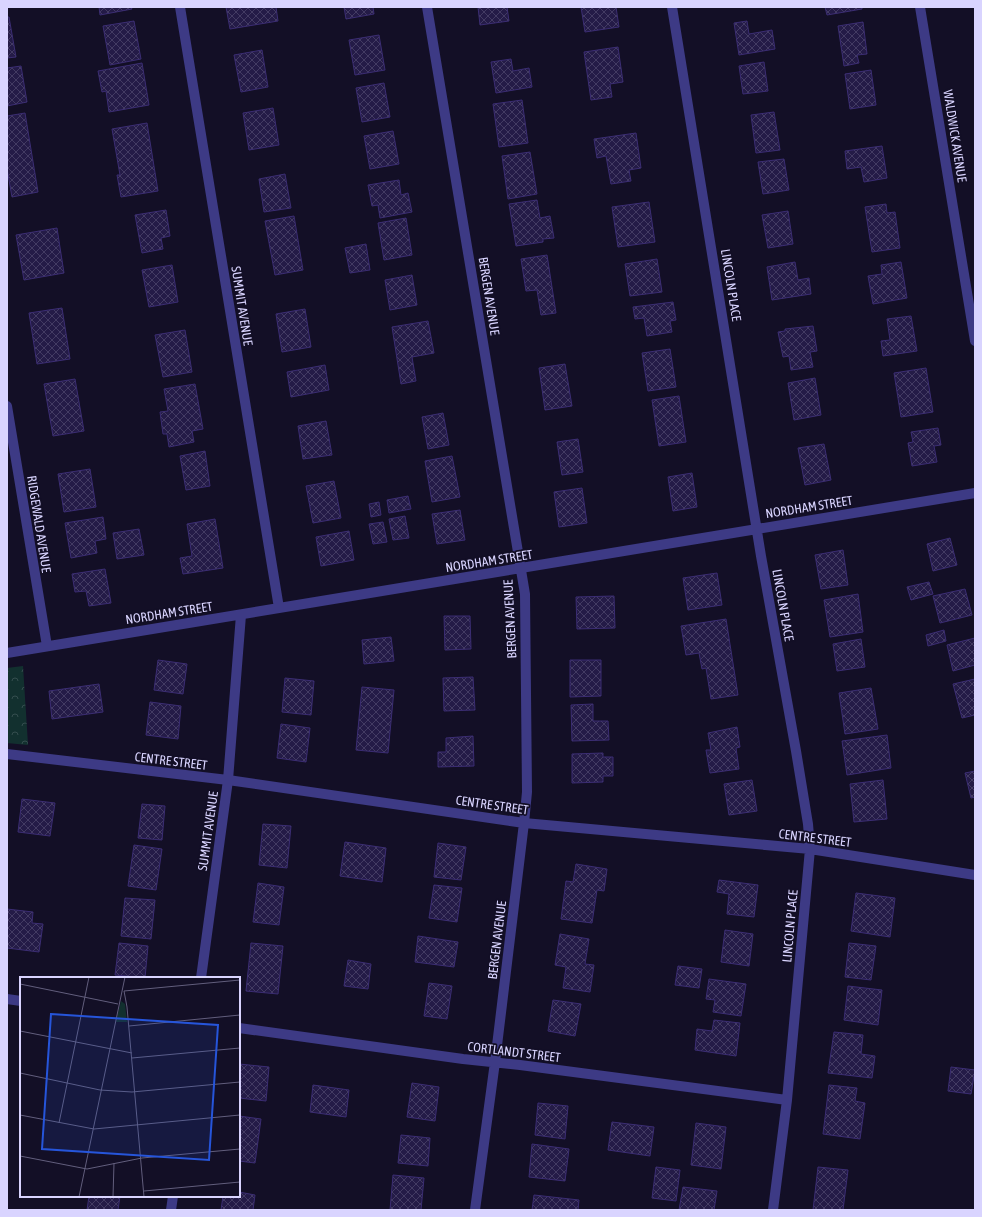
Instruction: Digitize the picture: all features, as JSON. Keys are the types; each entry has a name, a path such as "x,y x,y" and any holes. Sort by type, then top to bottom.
{"street":[{"name":"SUMMIT AVENUE","path":"180,7 279,608"},
{"name":"BERGEN AVENUE","path":"427,7 525,594 527,792 495,1062 475,1210"},
{"name":"LINCOLN PLACE","path":"672,7 757,529 808,824 810,849 787,1100 773,1210"},
{"name":"WALDWICK AVENUE","path":"920,7 975,341"},
{"name":"RIDGEWALD AVENUE","path":"7,406 47,646"},
{"name":"NORDHAM STREET","path":"7,653 975,493"},
{"name":"SUMMIT AVENUE","path":"201,977 228,780 241,615"},
{"name":"CENTRE STREET","path":"7,754 228,780 524,823 810,849 975,875"},
{"path":"7,999 20,1000"},
{"name":"CORTLANDT STREET","path":"240,1028 455,1058 787,1100"},
{"path":"171,1210 173,1197"}],"green space":[{"path":"23,666 28,745 7,743 7,668"}],"building":[{"path":"99,7 131,7 132,9 100,15"},
{"path":"226,7 276,7 278,21 230,29"},
{"path":"344,7 373,7 374,14 346,19"},
{"path":"478,7 507,7 509,21 480,25"},
{"path":"581,7 616,7 619,27 585,32"},
{"path":"825,7 862,7 862,9 827,15"},
{"path":"7,17 9,17 16,57 7,58"},
{"path":"134,21 141,59 110,65 103,26"},
{"path":"747,21 749,34 772,30 775,49 739,55 734,23"},
{"path":"863,22 867,54 857,55 859,63 844,66 838,26"},
{"path":"379,35 385,70 355,75 349,40"},
{"path":"618,47 623,82 610,84 612,97 591,100 584,52"},
{"path":"262,50 268,87 241,92 234,55"},
{"path":"511,59 513,71 529,68 532,87 496,93 491,62"},
{"path":"764,62 768,91 743,94 739,66"},
{"path":"142,63 149,105 109,112 106,91 102,92 98,71"},
{"path":"21,66 27,102 7,106 7,68"},
{"path":"871,70 876,105 850,109 845,74"},
{"path":"384,83 390,117 362,122 356,88"},
{"path":"522,100 528,143 499,147 493,104"},
{"path":"273,108 279,145 249,150 243,113"},
{"path":"774,112 780,150 756,153 751,115"},
{"path":"25,113 38,192 12,197 7,169 7,116"},
{"path":"147,123 158,191 121,197 117,175 120,175 112,129"},
{"path":"393,131 399,164 370,169 364,136"},
{"path":"636,133 641,168 629,170 631,181 611,184 606,156 597,158 594,139"},
{"path":"882,146 887,178 864,182 861,167 847,169 845,151"},
{"path":"530,152 537,194 508,199 502,156"},
{"path":"784,159 789,190 763,194 758,162"},
{"path":"285,174 291,208 264,212 259,179"},
{"path":"399,180 401,195 408,193 412,212 380,218 378,205 372,206 368,185"},
{"path":"537,200 540,218 550,216 554,238 543,239 543,242 516,246 509,204"},
{"path":"649,202 655,242 618,247 612,207"},
{"path":"886,204 887,213 895,212 900,248 872,252 865,207"},
{"path":"166,210 170,236 161,238 163,249 142,253 135,215"},
{"path":"788,211 793,244 768,248 762,215"},
{"path":"294,216 303,270 275,275 265,221"},
{"path":"406,218 412,255 384,260 378,223"},
{"path":"57,228 64,273 24,280 16,235"},
{"path":"366,244 370,270 350,273 345,248"},
{"path":"547,255 556,313 541,315 537,290 526,291 521,259"},
{"path":"657,259 662,292 630,296 625,264"},
{"path":"795,262 798,280 809,278 811,294 772,300 767,267"},
{"path":"901,262 907,298 873,304 868,276 882,274 881,265"},
{"path":"172,265 178,302 149,307 142,270"},
{"path":"412,275 417,305 390,310 385,280"},
{"path":"673,302 676,320 670,321 672,332 647,336 644,318 635,319 633,307"},
{"path":"62,308 70,359 37,364 29,313"},
{"path":"305,309 311,347 282,352 276,314"},
{"path":"911,316 917,351 883,356 881,341 890,340 887,319"},
{"path":"428,321 434,353 412,357 416,381 401,384 392,327"},
{"path":"813,326 817,351 810,352 813,367 791,370 789,356 783,357 778,332 785,331 785,329"},
{"path":"185,330 192,372 163,377 155,335"},
{"path":"670,349 676,387 648,391 642,353"},
{"path":"565,364 572,406 545,410 539,368"},
{"path":"325,365 329,390 291,397 287,372"},
{"path":"926,368 933,412 901,417 894,373"},
{"path":"815,378 821,415 794,420 788,383"},
{"path":"75,379 84,431 53,436 44,384"},
{"path":"195,384 203,429 192,431 194,442 169,447 167,434 163,434 160,412 168,411 164,389"},
{"path":"679,396 686,442 659,446 652,400"},
{"path":"443,413 449,445 428,449 422,417"},
{"path":"326,421 332,455 303,459 298,426"},
{"path":"938,428 941,445 934,446 937,462 912,466 908,443 913,442 911,432"},
{"path":"578,439 583,472 562,475 557,442"},
{"path":"824,444 831,480 805,485 798,448"},
{"path":"205,451 210,486 186,490 180,456"},
{"path":"452,456 460,497 432,502 425,461"},
{"path":"90,469 96,507 64,512 58,474"},
{"path":"692,473 697,507 673,511 668,477"},
{"path":"334,481 341,518 313,523 306,486"},
{"path":"582,488 587,523 559,527 554,492"},
{"path":"408,496 411,509 389,513 387,500"},
{"path":"379,502 381,515 371,517 369,504"},
{"path":"460,510 465,540 437,544 432,514"},
{"path":"405,516 409,538 393,540 389,519"},
{"path":"103,517 106,539 95,541 97,553 71,558 65,523"},
{"path":"215,519 223,568 183,574 180,558 192,556 187,524"},
{"path":"383,522 387,542 373,544 369,524"},
{"path":"139,529 144,555 117,559 113,533"},
{"path":"349,531 354,560 321,566 316,537"},
{"path":"950,538 957,565 933,571 927,544"},
{"path":"843,550 848,585 821,589 815,555"},
{"path":"105,569 111,603 89,606 86,591 75,592 72,574"},
{"path":"717,573 722,605 688,610 683,578"},
{"path":"929,582 933,594 911,600 907,587"},
{"path":"965,589 972,615 940,623 933,596"},
{"path":"858,594 863,632 830,637 824,600"},
{"path":"614,596 615,628 577,629 576,597"},
{"path":"444,616 470,616 471,649 445,650"},
{"path":"726,619 738,695 711,699 706,668 702,669 699,653 686,655 681,626"},
{"path":"944,630 946,641 928,646 926,635"},
{"path":"391,637 394,661 364,664 362,640"},
{"path":"975,638 975,665 953,671 947,645"},
{"path":"861,639 865,667 837,671 833,644"},
{"path":"158,660 187,664 183,694 154,690"},
{"path":"570,660 601,660 601,696 570,697"},
{"path":"473,677 475,710 444,711 443,678"},
{"path":"285,678 314,681 311,715 282,712"},
{"path":"975,679 975,715 962,718 953,684"},
{"path":"99,684 103,712 52,719 49,691"},
{"path":"362,687 394,690 388,753 356,750"},
{"path":"871,688 878,729 845,734 839,693"},
{"path":"150,702 181,706 178,739 146,735"},
{"path":"593,704 593,721 608,721 609,740 572,741 571,705"},
{"path":"281,724 310,728 306,762 277,758"},
{"path":"737,727 740,747 736,748 739,769 710,773 706,750 711,750 708,733"},
{"path":"887,735 891,768 847,775 842,741"},
{"path":"473,736 474,766 438,767 438,752 446,752 446,738"},
{"path":"603,753 603,757 613,757 613,776 603,776 603,782 572,783 572,754"},
{"path":"975,771 975,797 971,798 965,773"},
{"path":"752,780 757,811 729,815 724,784"},
{"path":"883,780 887,819 854,822 850,784"},
{"path":"22,799 55,803 50,836 18,832"},
{"path":"142,804 165,806 162,840 138,838"},
{"path":"263,824 291,826 287,868 259,865"},
{"path":"345,842 386,848 382,882 340,876"},
{"path":"438,843 466,847 461,880 434,877"},
{"path":"134,845 162,849 156,890 128,886"},
{"path":"576,864 607,869 604,891 597,890 592,923 561,919 566,881 573,882"},
{"path":"719,880 758,885 754,917 727,914 729,894 717,892"},
{"path":"258,883 284,887 279,925 253,922"},
{"path":"434,885 462,888 457,922 429,918"},
{"path":"856,893 895,898 890,937 851,931"},
{"path":"125,898 155,900 151,939 121,936"},
{"path":"7,909 33,912 32,923 43,924 39,952 7,948"},
{"path":"725,930 753,934 749,966 721,962"},
{"path":"560,934 589,939 585,964 594,965 590,992 563,988 566,967 555,965"},
{"path":"418,936 458,942 454,967 415,962"},
{"path":"119,943 148,946 145,977 115,975"},
{"path":"251,943 283,946 278,994 246,991"},
{"path":"849,943 876,946 871,980 845,977"},
{"path":"348,960 371,964 368,989 344,986"},
{"path":"678,966 702,969 699,988 675,985"},
{"path":"709,979 746,984 741,1016 713,1012 715,1000 706,999"},
{"path":"429,983 452,986 447,1019 424,1016"},
{"path":"848,986 882,990 878,1025 844,1020"},
{"path":"553,1000 581,1004 575,1036 548,1031"},
{"path":"714,1020 740,1023 736,1056 695,1050 697,1029 712,1031"},
{"path":"834,1032 863,1035 861,1054 875,1056 872,1078 828,1073"},
{"path":"240,1064 269,1067 266,1101 240,1098"},
{"path":"951,1067 975,1070 971,1094 948,1091"},
{"path":"412,1083 439,1087 435,1121 407,1117"},
{"path":"313,1085 349,1090 346,1117 310,1112"},
{"path":"829,1085 857,1088 855,1101 865,1103 860,1139 823,1134"},
{"path":"538,1103 568,1106 565,1139 535,1135"},
{"path":"240,1116 261,1119 255,1163 240,1161"},
{"path":"612,1122 654,1127 650,1156 608,1150"},
{"path":"696,1123 726,1127 721,1169 691,1165"},
{"path":"401,1135 430,1138 428,1166 398,1163"},
{"path":"532,1144 569,1149 565,1181 529,1177"},
{"path":"656,1167 680,1170 676,1201 652,1198"},
{"path":"818,1167 848,1170 843,1210 813,1210"},
{"path":"393,1175 424,1178 421,1210 390,1210"},
{"path":"683,1187 717,1191 714,1210 679,1210"},
{"path":"240,1192 255,1195 253,1210 221,1210 223,1197 240,1197"},
{"path":"534,1195 579,1200 578,1210 532,1210"},
{"path":"89,1197 120,1197 118,1210 87,1210"}]}
